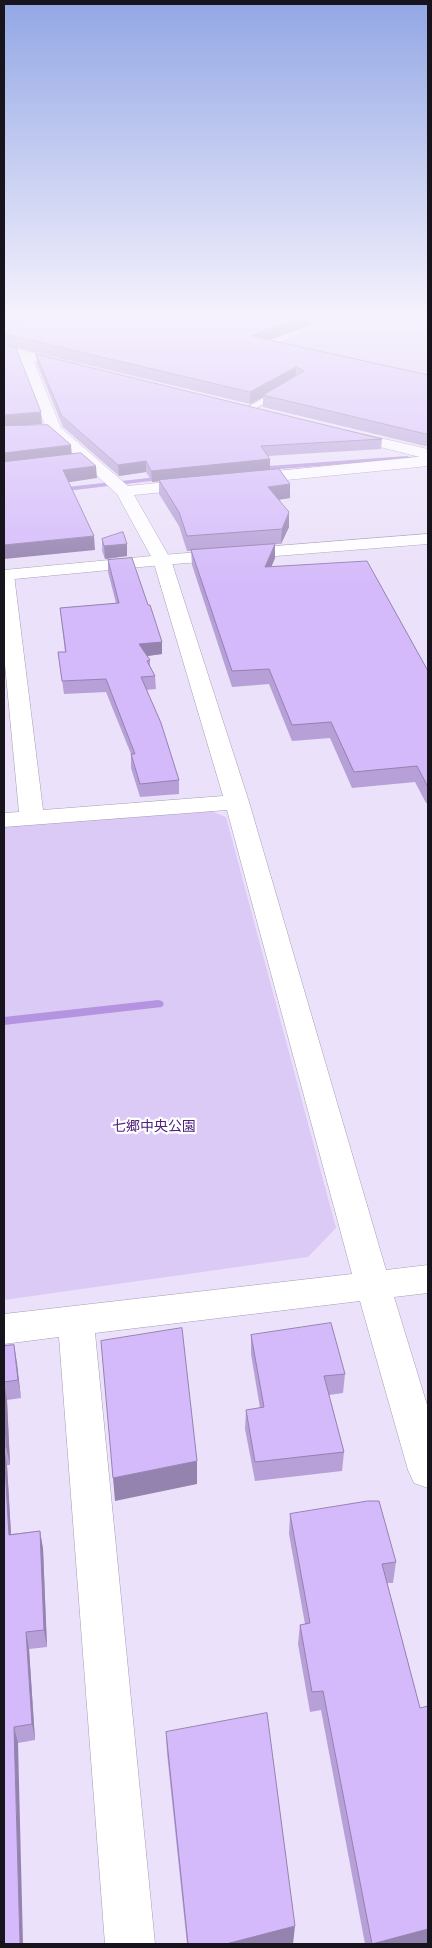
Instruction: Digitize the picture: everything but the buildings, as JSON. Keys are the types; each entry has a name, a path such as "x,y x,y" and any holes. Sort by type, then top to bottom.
{"street":[{"path":"41,405 49,430 117,485 162,560 237,802 428,1470"},
{"path":"242,408 266,414"},
{"path":"331,430 422,452"},
{"path":"242,468 422,452"},
{"path":"232,481 428,461"},
{"path":"117,485 212,482"},
{"path":"32,818 12,696 4,575 162,560 428,539"},
{"path":"4,820 237,802"},
{"path":"4,1330 428,1278"},
{"path":"76,1321 130,1944"}],"lane":[{"path":"242,408 249,405"}],"green space":[{"name":"七郷中央公園","path":"208,810 226,817 336,1228 308,1257 4,1300 4,826"}],"waterway":[{"path":"254,469 407,458"},
{"path":"58,490 166,478"},
{"path":"4,1021 158,1004"}]}
